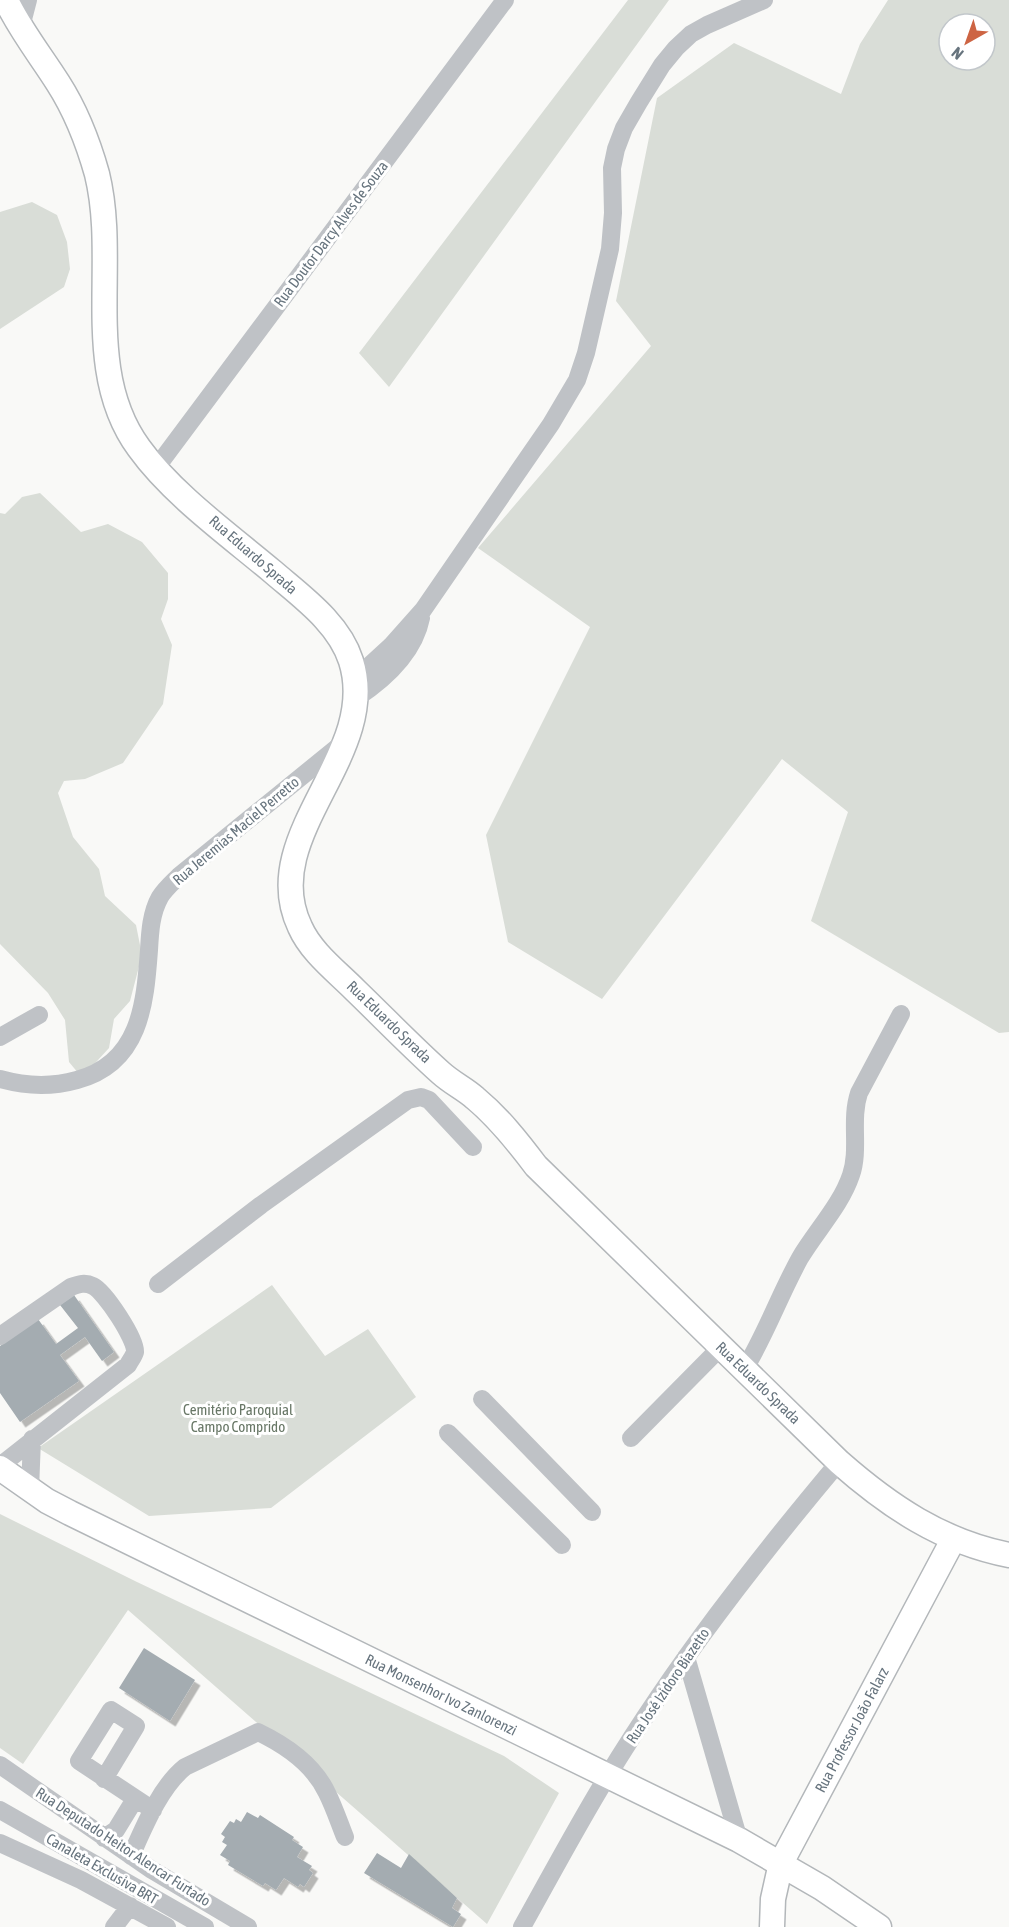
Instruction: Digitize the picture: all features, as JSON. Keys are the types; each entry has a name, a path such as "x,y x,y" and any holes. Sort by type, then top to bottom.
{"main road":[{"name":"Rua Eduardo Sprada","path":"6,0 72,107 98,177 104,219 106,343 112,389 128,432 156,468 323,617 344,645 351,661 355,689 352,723 300,837 291,871 290,891 293,911 301,930 326,962 444,1076 476,1099 499,1121 514,1136 536,1167 862,1483 905,1514 953,1539 976,1548 1009,1555"},
{"name":"Rua Monsenhor Ivo Zanlorenzi","path":"0,1467 30,1490 70,1513 739,1840 841,1900 879,1927"},
{"name":"Rua Professor João Falarz","path":"772,1927 773,1899 781,1863 953,1539"}],"street":[{"path":"21,27 28,0"},
{"path":"355,689 423,610 551,424 577,380 586,353 610,249 612,168 624,128 662,65 691,34 764,0"},
{"name":"Rua Doutor Darcy Alves de Souza","path":"156,468 498,2"},
{"name":"Rua Jeremias Maciel Perretto","path":"0,1079 27,1084 57,1084 98,1073 110,1064 124,1050 140,1018 145,994 151,928 154,912 161,896 179,876 346,740"},
{"path":"744,1370 802,1256 846,1189 855,1155 855,1104 901,1014"},
{"path":"0,1037 39,1015"},
{"path":"158,1284 261,1205 408,1100 421,1097 429,1100 473,1147"},
{"path":"0,1336 71,1287 84,1283 103,1293 133,1342 135,1353 128,1365 32,1439 0,1467"},
{"path":"631,1438 721,1347"},
{"path":"482,1399 592,1512"},
{"path":"448,1433 562,1545"},
{"path":"30,1490 32,1439"},
{"name":"Rua José Izidoro Biazetto","path":"522,1927 607,1776 686,1657 756,1562 839,1462"},
{"path":"686,1657 739,1840"},
{"path":"131,1856 153,1810 176,1774 185,1767 258,1732 279,1742 314,1773 327,1792 345,1837"},
{"name":"Rua Deputado Heitor Alencar Furtado","path":"0,1765 131,1856 196,1898 248,1927"},
{"path":"104,1779 153,1810"},
{"path":"104,1838 116,1830 135,1799"},
{"name":"Canaleta Exclusiva BRT","path":"0,1810 204,1927"},
{"path":"0,1843 72,1875 167,1927"},
{"path":"114,1927 130,1906"}],"green space":[{"path":"628,0 669,0 389,387 359,353"},
{"path":"888,0 1009,0 1009,1032 999,1033 811,921 848,812 782,759 602,999 508,942 486,835 590,627 478,548 651,346 616,301 657,98 734,43 841,94 860,44"},
{"path":"32,202 57,215 67,242 70,269 64,287 0,329 0,212"},
{"path":"40,493 81,532 108,524 142,542 168,573 168,599 161,619 172,645 163,704 123,763 85,779 64,781 58,793 73,837 99,869 105,896 136,925 142,955 130,1001 114,1019 109,1048 87,1072 79,1074 69,1062 65,1020 48,993 0,944 0,513 5,514 22,497"},
{"name":"Cemitério Paroquial Campo Comprido","path":"272,1285 325,1356 368,1329 416,1397 271,1508 149,1516 38,1448"},
{"path":"0,1514 137,1582 504,1756 559,1793 487,1924 128,1610 23,1764 0,1748"}],"building":[{"path":"74,1295 114,1352 102,1361 85,1337 60,1355 79,1381 20,1422 0,1393 0,1346 38,1319 56,1344 78,1328 60,1305"},
{"path":"144,1648 195,1680 170,1721 119,1688"},
{"path":"247,1812 258,1818 260,1815 294,1837 292,1840 303,1847 297,1857 312,1866 309,1870 313,1873 304,1887 300,1884 298,1887 284,1878 276,1890 265,1883 263,1886 228,1865 230,1861 220,1855 227,1845 222,1842 225,1837 221,1834 230,1821 234,1823 236,1819 241,1822"},
{"path":"377,1853 401,1868 409,1854 457,1898 452,1908 461,1914 453,1927 364,1873"}]}
